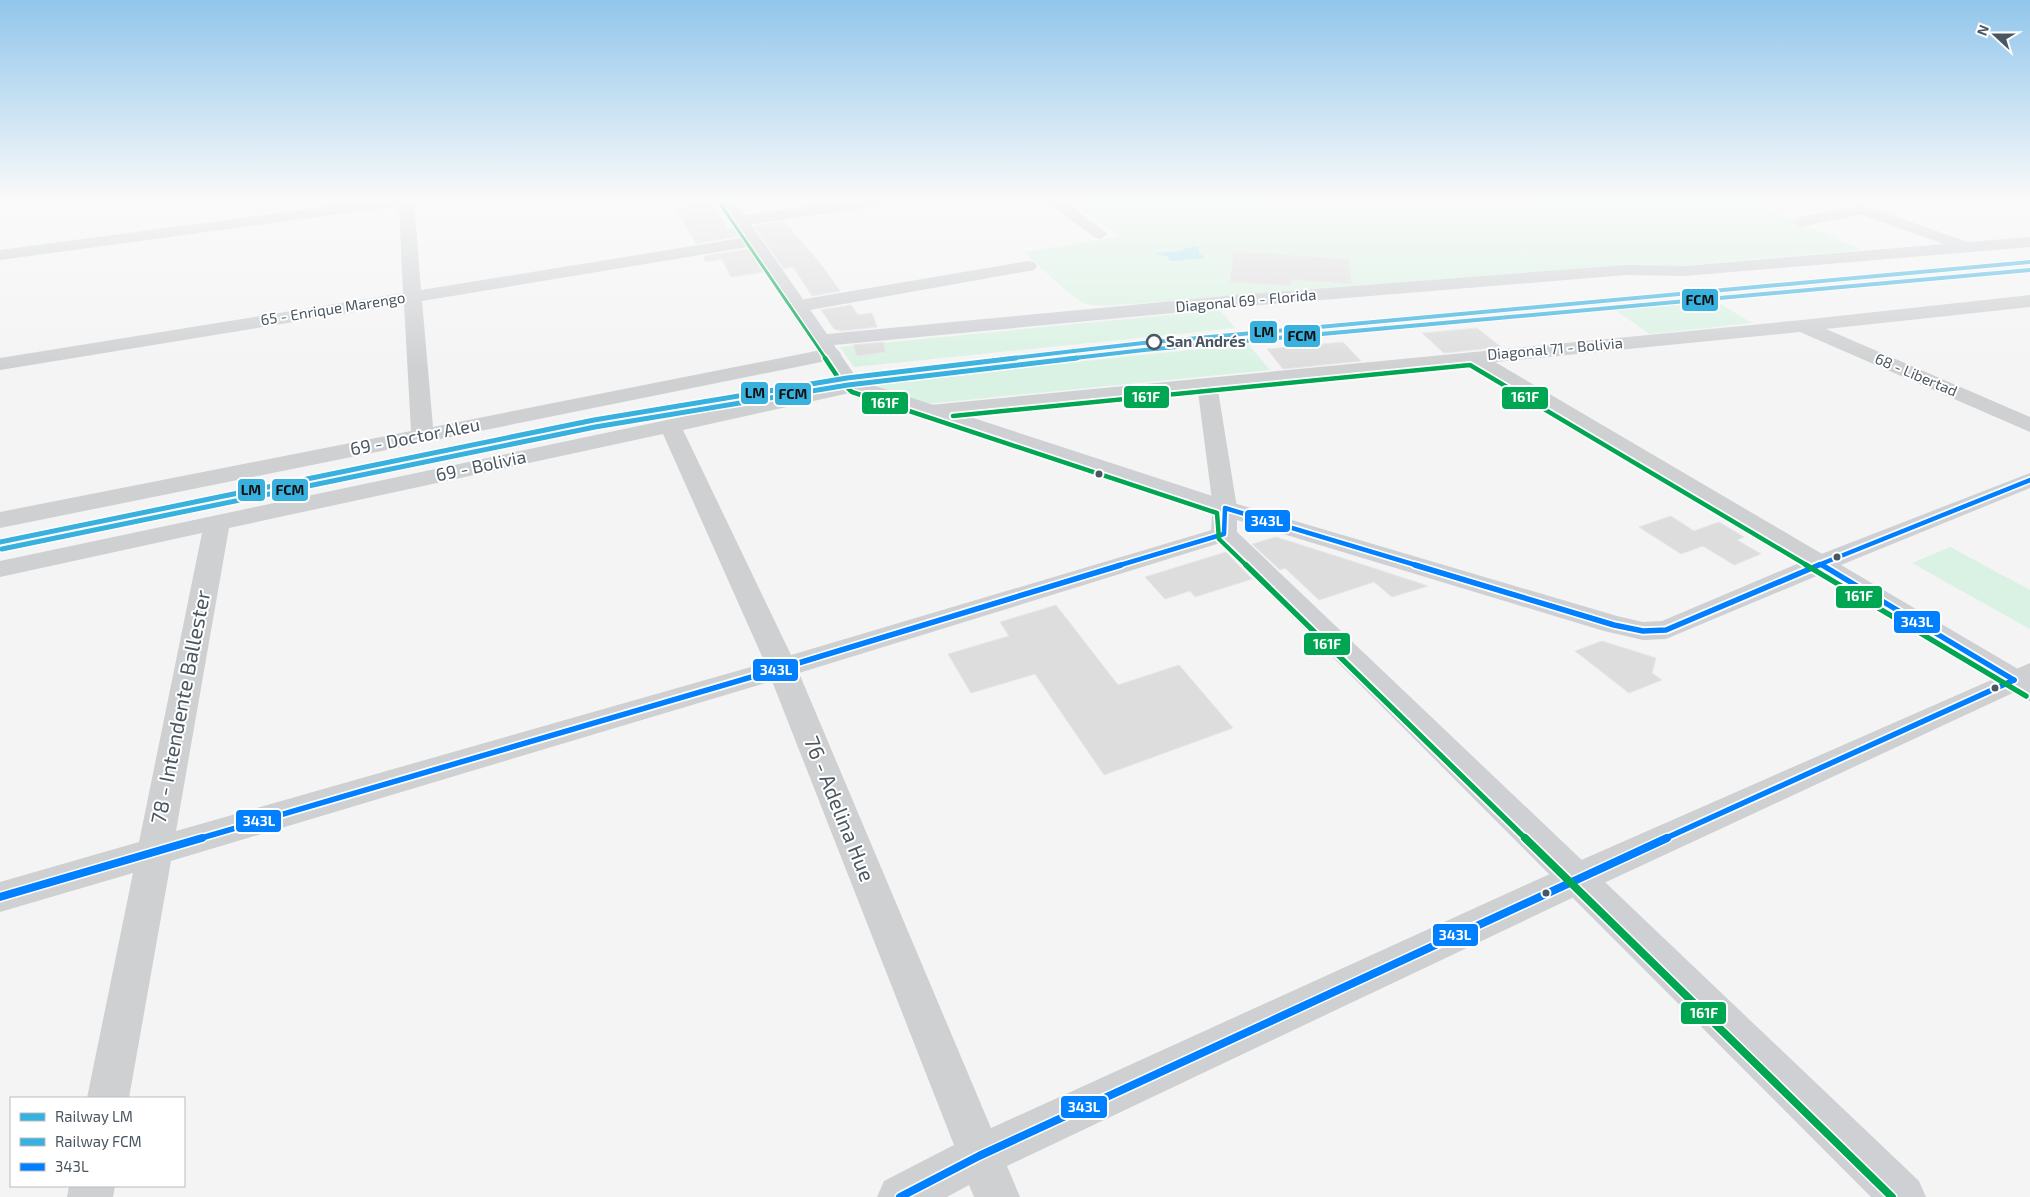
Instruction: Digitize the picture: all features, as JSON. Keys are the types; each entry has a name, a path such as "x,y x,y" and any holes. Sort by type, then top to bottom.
{"street":[{"path":"410,257 422,435"},
{"name":"65 - Enrique Marengo","path":"0,364 656,257"},
{"path":"765,257 847,378 856,386 1224,521 1614,626 1643,631 1666,630 1820,564 2030,480"},
{"name":"Diagonal 69 - Florida","path":"826,347 1237,301 1626,270 1685,271 1861,257"},
{"path":"799,306 1028,266"},
{"name":"Diagonal 71 - Bolivia","path":"930,412 1472,357 1802,326 2030,301"},
{"name":"68 - Libertad","path":"1802,326 2030,425"},
{"name":"69 - Doctor Aleu","path":"0,520 422,435 826,347"},
{"path":"1472,357 1820,564 2025,681"},
{"path":"1206,384 1224,521 1576,879 1903,1197"},
{"name":"69 - Bolivia","path":"0,569 856,386"},
{"name":"76 - Adelina Hue","path":"670,426 782,668 996,1197"},
{"path":"0,896 782,668 1224,521"},
{"name":"78 - Intendente Ballester","path":"108,1097 217,522"},
{"name":"69 - Bolivia","path":"0,561 52,551 107,546"},
{"path":"900,1197 980,1156 1576,879 2025,681"}],"green space":[{"path":"1029,257 1784,257 1680,266 1624,267 1109,306 1086,304 1055,281"},
{"path":"1714,300 1752,323 1650,334 1615,310"},
{"path":"1220,310 1235,328 854,367 840,347"},
{"path":"1248,344 1270,370 925,404 864,384"},
{"path":"1950,547 2030,590 2030,629 1912,563"}],"water":[{"path":"1169,257 1205,258 1173,261 1169,260"}],"building":[{"path":"703,257 754,257 764,272 731,277 722,259 706,262"},
{"path":"776,257 814,257 840,291 812,296 793,267 784,269"},
{"path":"1232,257 1318,257 1349,259 1352,284 1291,280 1291,286 1230,282"},
{"path":"851,305 858,315 872,313 877,327 841,331 834,329 821,310"},
{"path":"1477,328 1501,347 1444,353 1422,333"},
{"path":"883,342 886,352 857,356 853,345"},
{"path":"1343,342 1361,361 1283,369 1267,349"},
{"path":"1671,516 1694,531 1719,522 1744,537 1737,540 1761,554 1734,565 1703,546 1681,554 1639,527"},
{"path":"1276,537 1428,586 1392,597 1374,582 1319,600 1285,568 1280,570 1252,544"},
{"path":"1226,552 1252,579 1195,597 1190,591 1165,599 1145,577"},
{"path":"1056,605 1118,685 1179,665 1233,728 1104,775 1035,674 971,693 948,654 1009,636 1000,622"},
{"path":"1602,641 1656,658 1652,673 1662,680 1629,693 1575,651"}],"rail line":[{"name":"LM","path":"0,542 594,420 847,378 1143,343 2030,262"},
{"name":"FCM","path":"2,549 595,427 848,385 1144,350 2030,270"}],"transit line":[{"name":"161F","path":"756,257 841,382 852,392 1217,513 1217,534 1219,539 1892,1197"},
{"name":"161F","path":"953,416 1470,365 2026,696"},
{"name":"343L","path":"0,897 782,668 1224,534 1225,508 1614,625 1643,631 1666,630 1850,552 2030,480"},
{"name":"343L","path":"1820,564 2014,680"},
{"name":"343L","path":"900,1197 979,1156 1576,879 2014,680"}],"place":[{"name":"San Andrés","path":"1154,342"}]}
